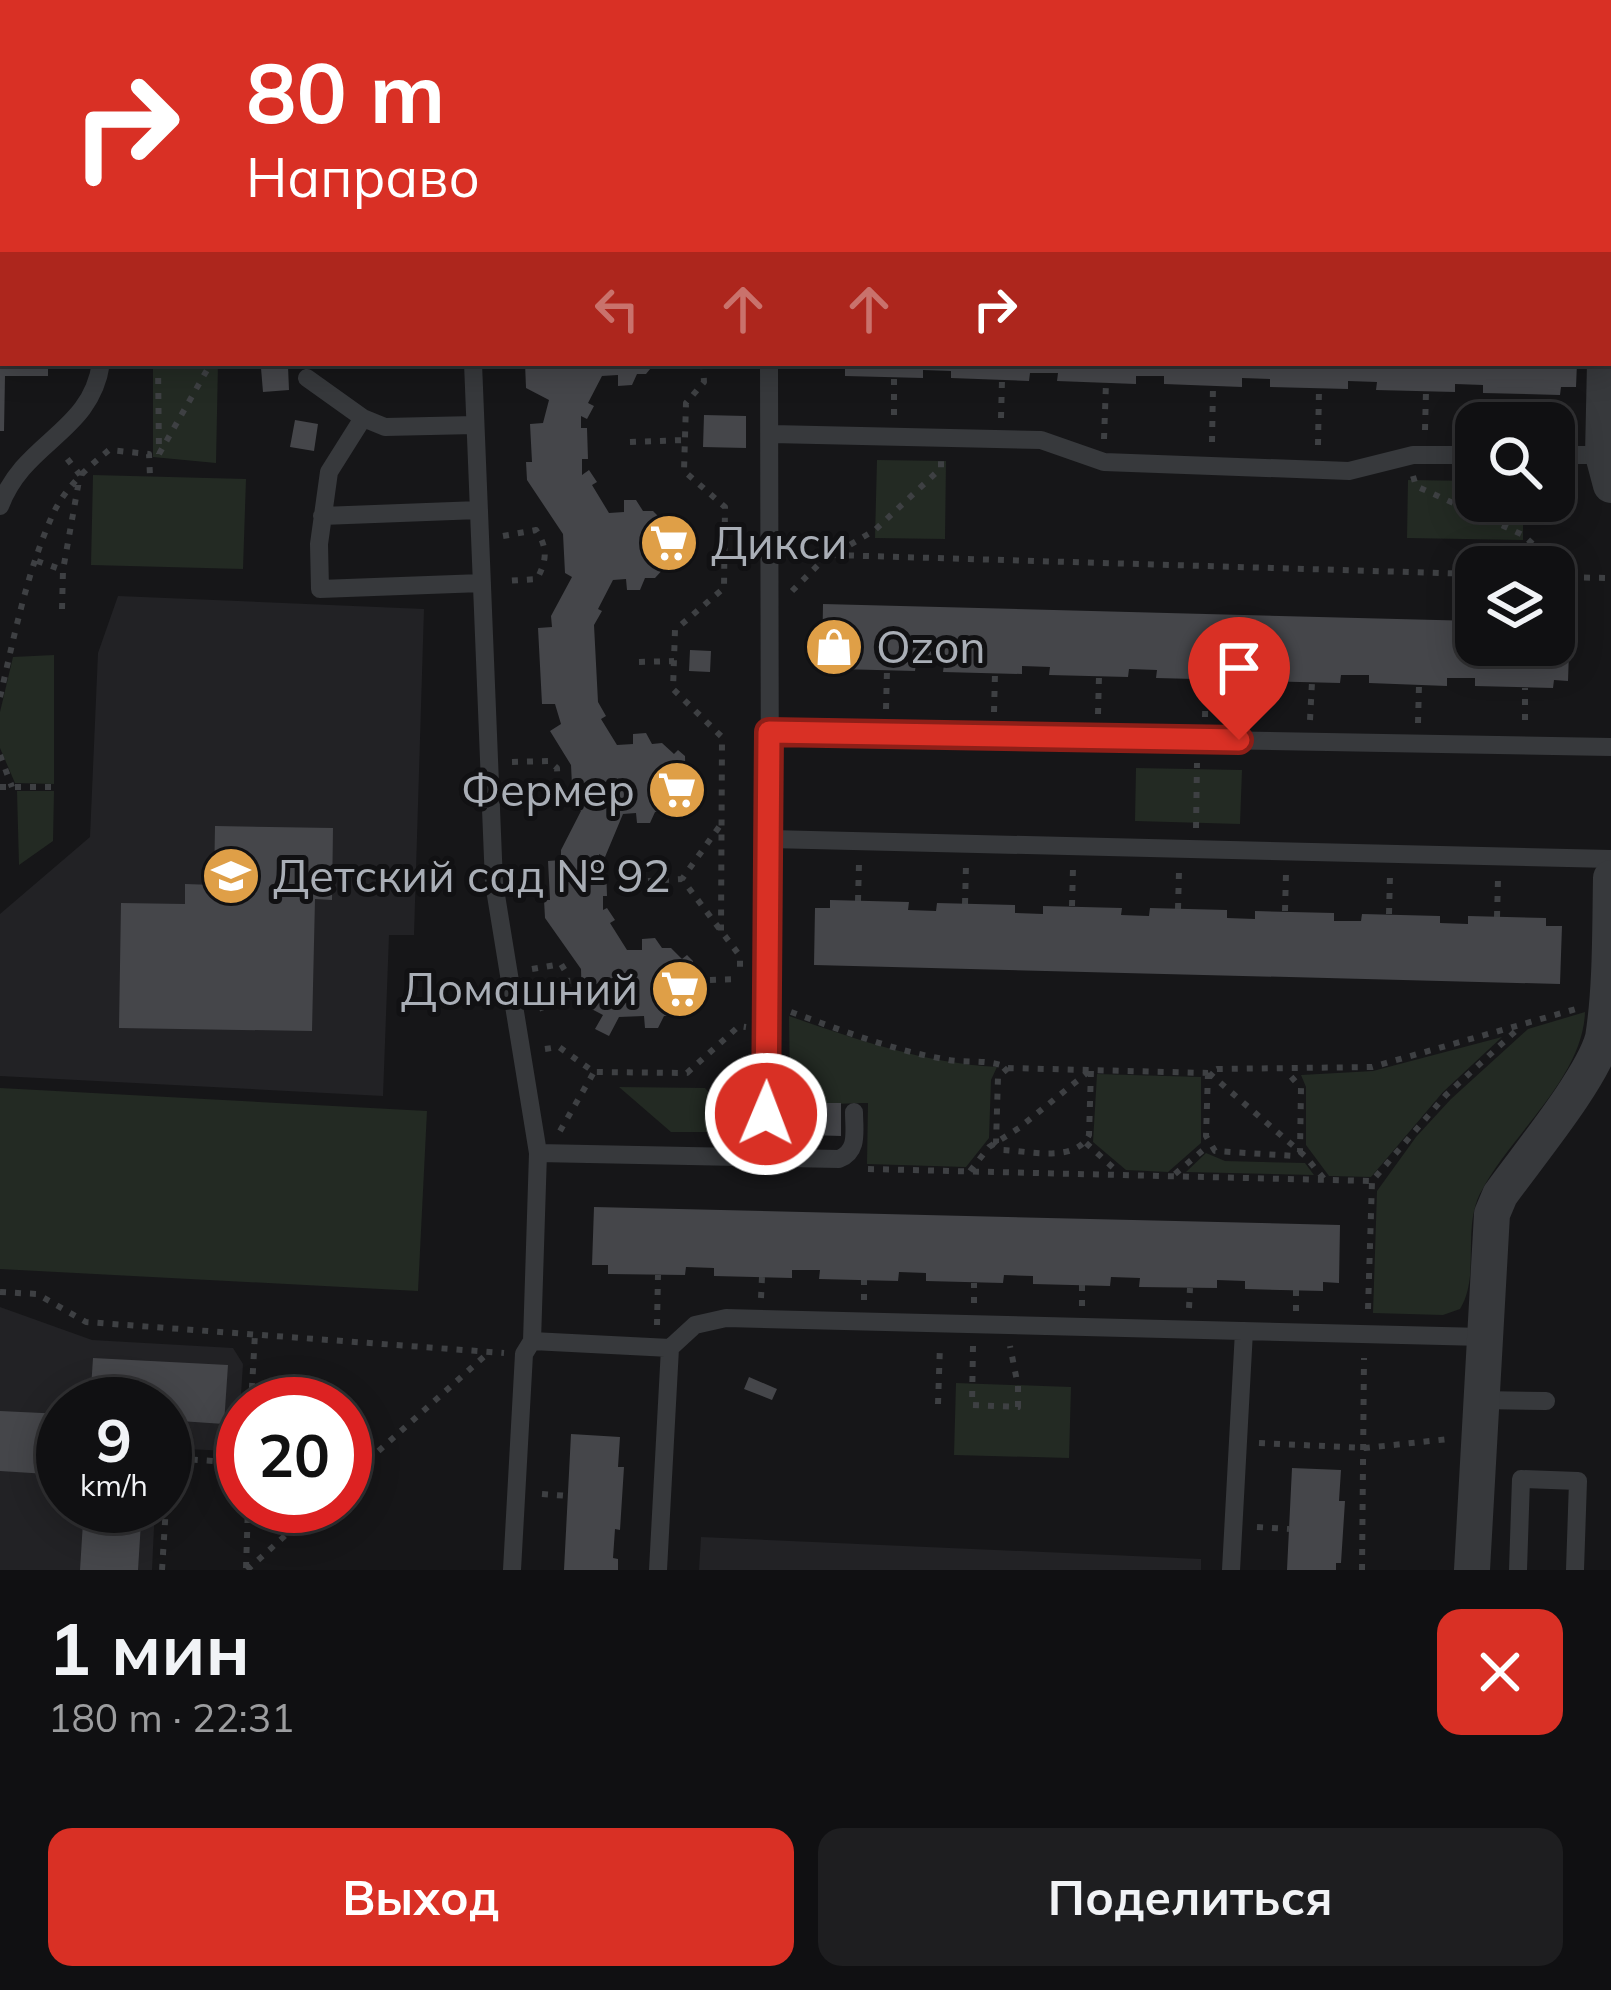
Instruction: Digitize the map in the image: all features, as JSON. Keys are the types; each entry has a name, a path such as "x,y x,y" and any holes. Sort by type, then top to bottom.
{"street":[{"path":"1605,366 1607,470"},
{"path":"1472,1570 1492,1214 1603,1040 1609,1002 1611,878"}],"lane":[{"path":"0,506 22,464 82,413 98,385 101,366"},
{"path":"472,366 494,883 543,1153 512,1570"},
{"path":"765,1158 769,366"},
{"path":"307,378 363,418 385,427 475,425"},
{"path":"363,418 329,472 322,516 320,589 482,583"},
{"path":"772,434 1041,440 1104,462 1349,471 1425,455 1455,455"},
{"path":"1575,461 1607,470"},
{"path":"322,516 478,510"},
{"path":"769,732 1611,747"},
{"path":"770,839 1611,859"},
{"path":"543,1153 839,1159 849,1155 854,1145 854,1112"},
{"path":"528,1347 663,1348 694,1325 726,1318 1483,1337"},
{"path":"1231,1570 1244,1331"},
{"path":"658,1570 663,1348"},
{"path":"1479,1418 1546,1401"},
{"path":"1518,1570 1521,1479 1578,1481 1575,1570"}],"path":[{"path":"149,476 158,366"},
{"path":"154,454 209,366"},
{"path":"704,366 704,382 686,403 684,471 725,507 724,588 675,630 673,689 722,736 721,931"},
{"path":"893,437 894,377"},
{"path":"1000,439 1002,380"},
{"path":"1104,462 1106,383"},
{"path":"1211,466 1214,386"},
{"path":"1317,470 1319,388"},
{"path":"1425,455 1426,392"},
{"path":"1533,394 1533,402"},
{"path":"630,442 685,440"},
{"path":"0,697 17,624 54,513 80,475 109,450 154,454"},
{"path":"783,601 833,555 875,530 940,468 941,461"},
{"path":"62,609 63,570 80,475"},
{"path":"1412,480 1416,486 1523,535 1535,546"},
{"path":"503,536 536,530 545,543 546,564 537,580 505,581"},
{"path":"833,555 1455,573"},
{"path":"38,561 63,570"},
{"path":"1575,577 1611,578"},
{"path":"639,662 674,661"},
{"path":"885,734 887,670"},
{"path":"993,736 995,673"},
{"path":"1097,738 1099,676"},
{"path":"1178,909 1206,679"},
{"path":"1310,742 1312,682"},
{"path":"1418,744 1419,685"},
{"path":"1524,745 1526,688"},
{"path":"0,754 12,787"},
{"path":"512,763 549,761 557,768 558,795 551,803 514,804"},
{"path":"513,783 514,824"},
{"path":"0,787 51,787"},
{"path":"682,879 722,824"},
{"path":"858,901 860,842"},
{"path":"964,904 966,844"},
{"path":"1072,906 1074,846"},
{"path":"1285,911 1287,851"},
{"path":"1389,914 1390,854"},
{"path":"1497,917 1498,856"},
{"path":"648,881 682,879"},
{"path":"682,879 740,956 740,979 710,980"},
{"path":"538,1010 568,998 561,964 532,969 538,1010 544,1049 560,1047 594,1072 687,1072 739,1026 768,1027"},
{"path":"768,1004 864,1038 943,1059 998,1062 1009,1068 1208,1073 1217,1069 1372,1067 1543,1016 1609,1002"},
{"path":"1362,1570 1372,1181 1446,1096 1523,1025"},
{"path":"1009,1068 998,1077 996,1143 1003,1150 1071,1152 1086,1143"},
{"path":"1086,1143 1090,1070"},
{"path":"970,1172 996,1143 1090,1070"},
{"path":"1285,1071 1301,1088 1300,1152"},
{"path":"543,1153 594,1072"},
{"path":"1208,1073 1209,1145"},
{"path":"1208,1073 1300,1152 1325,1180"},
{"path":"553,1113 562,1129"},
{"path":"1086,1143 1122,1175"},
{"path":"1209,1145 1223,1154 1295,1156 1300,1152"},
{"path":"1172,1176 1209,1145"},
{"path":"849,1155 867,1169 1372,1181"},
{"path":"658,1275 663,1348"},
{"path":"0,1292 38,1294 86,1322 489,1352 528,1347"},
{"path":"253,1377 255,1334"},
{"path":"372,1457 489,1352"},
{"path":"972,1366 972,1406 1018,1407 1012,1358"},
{"path":"938,1404 940,1366"},
{"path":"1238,1442 1365,1448 1479,1418"},
{"path":"162,1570 169,1459 216,1462"},
{"path":"246,1570 247,1533"},
{"path":"246,1570 288,1533"}],"shaded area":[{"path":"153,366 218,366 216,463 153,457"},
{"path":"877,460 946,461 945,539 875,538"},
{"path":"93,475 246,479 243,569 91,565"},
{"path":"1408,480 1455,481 1455,522 1523,522 1523,540 1407,538"},
{"name":"Детский сад № 92","path":"118,596 424,609 414,935 389,935 383,1096 0,1076 0,914 90,837 98,653"},
{"path":"54,655 54,784 15,783 0,748 0,712 13,657"},
{"path":"1136,768 1242,770 1240,824 1135,821"},
{"path":"17,791 54,791 53,841 19,865"},
{"path":"1585,1012 1581,1036 1559,1082 1495,1169 1476,1204 1469,1281 1460,1309 1443,1315 1373,1313 1377,1191 1451,1099 1528,1029"},
{"path":"789,1016 917,1055 997,1067 991,1080 989,1138 966,1167 867,1164 868,1103 815,1103 790,1091"},
{"path":"1502,1037 1443,1092 1371,1177 1329,1176 1306,1145 1306,1087 1301,1075 1373,1071"},
{"path":"1097,1074 1201,1077 1201,1143 1168,1172 1126,1170 1093,1142"},
{"path":"619,1087 705,1088 726,1112 735,1113 724,1132 671,1132"},
{"path":"0,1088 427,1111 418,1291 0,1269"},
{"path":"1206,1153 1225,1161 1305,1163 1314,1175 1186,1172"},
{"path":"0,1307 92,1340 233,1348 243,1364 242,1377 216,1377 216,1450 192,1449 192,1377 36,1377 36,1533 154,1533 152,1570 0,1570"},
{"path":"956,1383 1071,1387 1069,1458 954,1455"},
{"path":"701,1537 1201,1559 1201,1570 699,1570"}],"building":[{"path":"0,366 48,366 48,376 5,376 4,431 0,431"},
{"path":"288,366 289,390 263,392 261,368"},
{"path":"525,366 653,366 646,374 637,374 632,385 618,386 618,375 602,376 588,403 594,406 587,419 581,416 581,428 587,428 588,459 582,459 582,475 589,470 597,482 592,485 609,513 624,512 624,500 636,500 643,511 675,523 677,564 671,570 666,566 655,578 645,578 640,590 627,590 626,579 613,580 594,625 598,702 606,716 601,719 617,745 633,744 633,734 646,733 652,744 662,743 674,754 678,750 685,756 686,797 681,804 676,800 665,812 655,812 650,823 637,823 636,813 623,814 605,857 599,854 600,866 606,866 603,910 607,908 615,920 610,923 627,950 642,950 642,939 655,938 662,948 693,961 695,1001 689,1008 684,1003 673,1016 664,1016 658,1028 645,1028 644,1016 619,1017 609,1036 595,1029 603,1015 582,1004 581,969 545,918 544,900 550,900 548,861 561,860 561,850 581,811 573,806 571,765 550,731 561,724 555,704 542,704 538,628 552,627 551,616 572,577 565,573 563,534 527,480 526,462 532,462 530,424 543,423 549,400 526,388"},
{"path":"1577,366 1576,387 1561,387 1560,395 1483,393 1483,385 1455,384 1455,392 1376,390 1377,382 1348,381 1348,389 1270,387 1270,379 1242,378 1242,387 1164,384 1164,376 1136,376 1136,384 1057,381 1058,373 1030,373 1029,381 951,378 951,371 923,370 923,378 845,376 845,368 830,367"},
{"path":"704,415 746,416 746,448 703,447"},
{"path":"295,420 318,424 314,451 290,447"},
{"path":"823,604 1455,620 1455,666 1569,666 1568,681 1554,680 1553,688 1475,686 1475,678 1447,678 1447,686 1369,683 1369,675 1341,675 1340,683 1262,681 1262,673 1234,672 1234,680 1156,678 1157,670 1129,669 1128,677 1049,675 1050,667 1022,666 1022,674 943,672 944,664 916,663 915,671 838,669 838,661 822,661"},
{"path":"690,650 711,651 710,672 689,671"},
{"path":"215,826 333,828 332,900 315,899 312,1031 119,1028 121,903 185,904 185,884 214,885"},
{"path":"830,900 909,902 908,910 936,911 937,903 1015,905 1015,913 1043,914 1043,906 1122,908 1121,915 1149,916 1150,908 1227,910 1227,918 1255,919 1255,911 1334,913 1334,921 1361,921 1362,914 1440,916 1440,923 1468,924 1468,916 1546,918 1546,926 1562,926 1560,984 814,965 815,908 830,908"},
{"path":"810,1103 841,1103 841,1136 809,1135"},
{"path":"594,1207 1340,1225 1339,1283 1323,1282 1323,1291 1245,1289 1245,1281 1217,1280 1217,1288 1139,1287 1140,1278 1111,1277 1110,1286 1033,1284 1033,1276 1004,1275 1003,1283 926,1281 926,1273 899,1272 898,1281 819,1279 820,1270 792,1270 792,1278 714,1276 714,1268 686,1267 685,1275 608,1274 608,1265 592,1265"},
{"path":"93,1358 228,1365 227,1377 216,1377 216,1423 192,1422 192,1377 92,1377"},
{"path":"749,1377 777,1389 772,1400 744,1389"},
{"path":"0,1411 36,1413 36,1473 0,1471"},
{"path":"571,1434 620,1437 618,1467 624,1467 613,1558 618,1559 618,1570 564,1570"},
{"path":"1292,1468 1341,1470 1339,1501 1345,1501 1341,1563 1336,1563 1336,1570 1287,1570"},
{"path":"82,1533 140,1533 138,1570 80,1570"}],"place":[{"name":"Дикси","path":"669,543"},
{"name":"Ozon","path":"834,647"},
{"name":"Фермер","path":"677,790"},
{"name":"Детский сад № 92","path":"231,876"},
{"name":"Домашний","path":"680,989"}],"route":[{"path":"766,1114 769,732 1239,740"}]}
